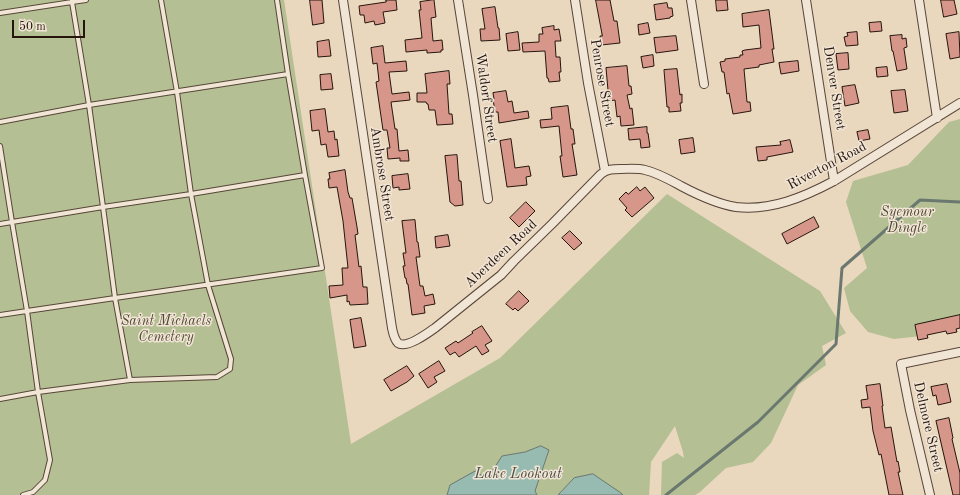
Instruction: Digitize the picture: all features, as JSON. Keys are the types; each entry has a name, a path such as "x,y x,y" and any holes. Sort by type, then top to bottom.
{"street":[{"name":"Ambrose Street","path":"343,0 392,328 395,338 399,344 405,344"},
{"name":"Waldorf Street","path":"458,0 488,199"},
{"name":"Penrose Street","path":"575,0 588,83 605,171"},
{"path":"691,0 704,84"},
{"name":"Denver Street","path":"806,0 834,181"},
{"path":"919,0 937,118"},
{"name":"Riverton Road","path":"605,171 610,169 644,170 659,175 705,198 728,205 741,207 764,206 787,202 806,195 834,181 960,104"},
{"name":"Aberdeen Road","path":"405,344 416,340 435,328 501,275 605,171"},
{"name":"Delmore Street","path":"930,495 901,364 960,352"}],"lane":[{"path":"0,13 86,0"},
{"path":"0,399 38,392 130,380 217,377 230,369 231,358 208,285 191,194 177,92 161,0"},
{"path":"0,315 322,268 288,74 277,0"},
{"path":"72,1 104,207 115,298 130,380"},
{"path":"0,122 88,105 288,74"},
{"path":"0,146 50,460 45,480 33,492 23,495"},
{"path":"0,224 305,175"}],"green space":[{"name":"Saint Michaels Cemetery","path":"0,0 284,0 351,444 500,358 667,194 820,291 846,333 822,346 826,365 798,385 771,443 753,462 726,468 695,495 661,495 662,462 677,453 684,458 675,426 651,462 649,495 623,495 621,493 574,478 558,495 537,495 535,491 549,450 502,456 487,479 450,485 447,495 0,495"},
{"name":"Syemour Dingle","path":"960,119 960,325 930,335 894,339 868,332 850,311 844,288 867,268 846,202 853,181 908,165 949,122"}],"water":[{"name":"Lake Lookout","path":"541,446 549,450 535,491 537,495 447,495 450,485 475,471 487,479 502,456 525,452"},
{"name":"Lake Lookout","path":"593,474 623,495 558,495 574,478"}],"building":[{"path":"310,0 322,0 324,23 313,25"},
{"path":"386,0 396,0 397,10 383,12 385,23 375,25 374,21 365,23 364,15 360,15 359,6 386,2"},
{"path":"434,0 436,17 431,18 433,41 442,40 443,50 441,50 441,52 427,53 427,50 406,52 405,40 422,38 419,10 421,10 420,2"},
{"path":"596,0 610,0 614,21 617,21 620,43 601,45 600,36 602,36"},
{"path":"716,0 727,0 728,10 717,11"},
{"path":"941,0 954,0 957,14 944,17"},
{"path":"667,3 668,8 672,8 673,16 670,18 656,20 654,5"},
{"path":"495,7 500,40 481,41 480,29 485,29 482,9"},
{"path":"769,10 774,49 772,49 774,62 759,65 759,67 744,69 747,102 750,102 751,111 733,114 729,93 727,94 724,72 722,72 720,62 725,61 725,59 740,57 740,55 743,55 742,51 761,48 759,25 743,27 742,14"},
{"path":"881,22 882,31 870,32 869,23"},
{"path":"648,23 650,33 639,35 638,25"},
{"path":"554,26 554,30 559,29 561,41 555,41 556,57 560,57 561,72 559,72 560,81 549,82 547,78 545,51 523,52 522,43 539,42 539,34 543,34 542,28"},
{"path":"518,32 520,50 508,51 506,34"},
{"path":"857,32 858,45 846,46 844,37 848,36 847,33"},
{"path":"959,32 960,57 950,59 946,34"},
{"path":"902,35 902,39 906,38 907,47 904,49 907,69 897,71 890,36"},
{"path":"676,36 678,50 656,53 654,38"},
{"path":"329,40 331,56 318,57 317,42"},
{"path":"383,46 385,63 406,61 407,71 389,72 392,94 409,92 410,100 391,102 395,129 397,129 399,151 408,150 409,161 400,161 400,158 388,159 387,148 390,148 387,130 383,130 376,82 379,81 377,63 373,64 371,48"},
{"path":"848,53 849,69 838,70 836,54"},
{"path":"653,55 654,66 643,68 641,57"},
{"path":"798,61 799,71 781,74 779,63"},
{"path":"627,66 629,86 631,86 632,94 627,95 630,109 632,108 634,125 621,126 620,116 617,117 615,100 609,101 606,68"},
{"path":"887,67 888,76 877,77 876,68"},
{"path":"677,69 680,95 682,94 682,103 680,103 681,111 669,112 669,107 667,107 664,70"},
{"path":"449,71 450,84 447,84 449,114 452,114 453,124 437,125 435,110 429,110 426,102 417,102 417,93 427,93 425,74"},
{"path":"331,74 333,89 321,90 320,75"},
{"path":"855,85 859,103 845,106 842,87"},
{"path":"905,90 908,111 894,113 891,91"},
{"path":"506,91 508,102 512,101 514,113 528,111 529,118 499,123 498,112 495,112 493,93"},
{"path":"568,106 571,129 573,129 575,144 572,144 577,175 563,177 560,156 562,156 559,126 541,128 540,120 552,119 551,108"},
{"path":"325,109 328,132 334,131 335,140 337,139 339,156 328,157 326,144 321,145 319,130 312,131 310,111"},
{"path":"647,127 650,147 641,148 640,139 629,140 628,129"},
{"path":"868,130 870,139 859,141 857,132"},
{"path":"693,138 695,152 681,154 679,140"},
{"path":"511,139 515,168 529,166 531,176 526,177 527,185 507,187 500,141"},
{"path":"790,140 793,152 767,157 767,160 758,161 756,147 781,145 780,142"},
{"path":"457,155 463,205 455,206 450,202 445,156"},
{"path":"345,170 348,192 350,198 352,198 357,227 358,234 355,235 359,267 361,266 363,287 367,287 368,304 350,305 349,301 347,302 347,295 330,298 329,286 343,285 342,268 348,268 343,221 337,187 329,188 328,179 330,179 329,173"},
{"path":"408,174 410,189 399,190 399,187 393,188 392,176"},
{"path":"637,187 640,191 645,187 654,198 632,217 625,210 627,208 619,199 626,192 628,194"},
{"path":"526,202 535,211 519,227 510,218"},
{"path":"814,217 819,227 787,244 782,234"},
{"path":"415,220 420,257 416,257 420,286 423,286 425,296 433,294 435,304 424,306 425,313 412,315 408,284 405,278 403,266 405,266 403,253 406,253 402,221"},
{"path":"570,231 582,243 574,250 562,238"},
{"path":"448,235 450,246 436,248 435,237"},
{"path":"519,291 529,301 518,311 515,308 513,310 506,304"},
{"path":"960,315 960,328 956,329 957,332 947,334 946,331 927,335 928,338 918,340 915,325"},
{"path":"361,318 366,346 354,348 350,320"},
{"path":"482,326 492,341 485,345 489,351 482,355 476,346 459,357 455,352 450,355 445,348 456,341 458,343"},
{"path":"439,361 445,371 434,377 437,382 428,388 419,374"},
{"path":"407,366 414,376 407,382 391,391 384,380"},
{"path":"880,384 885,428 891,427 903,495 889,495 881,454 879,455 873,431 870,407 862,408 861,400 868,399 866,386"},
{"path":"947,384 951,402 938,405 936,395 933,396 931,387"},
{"path":"949,418 960,473 960,495 953,495 936,421"}],"waterway":[{"path":"666,495 758,422 836,344 842,268 920,200 960,202"}]}
